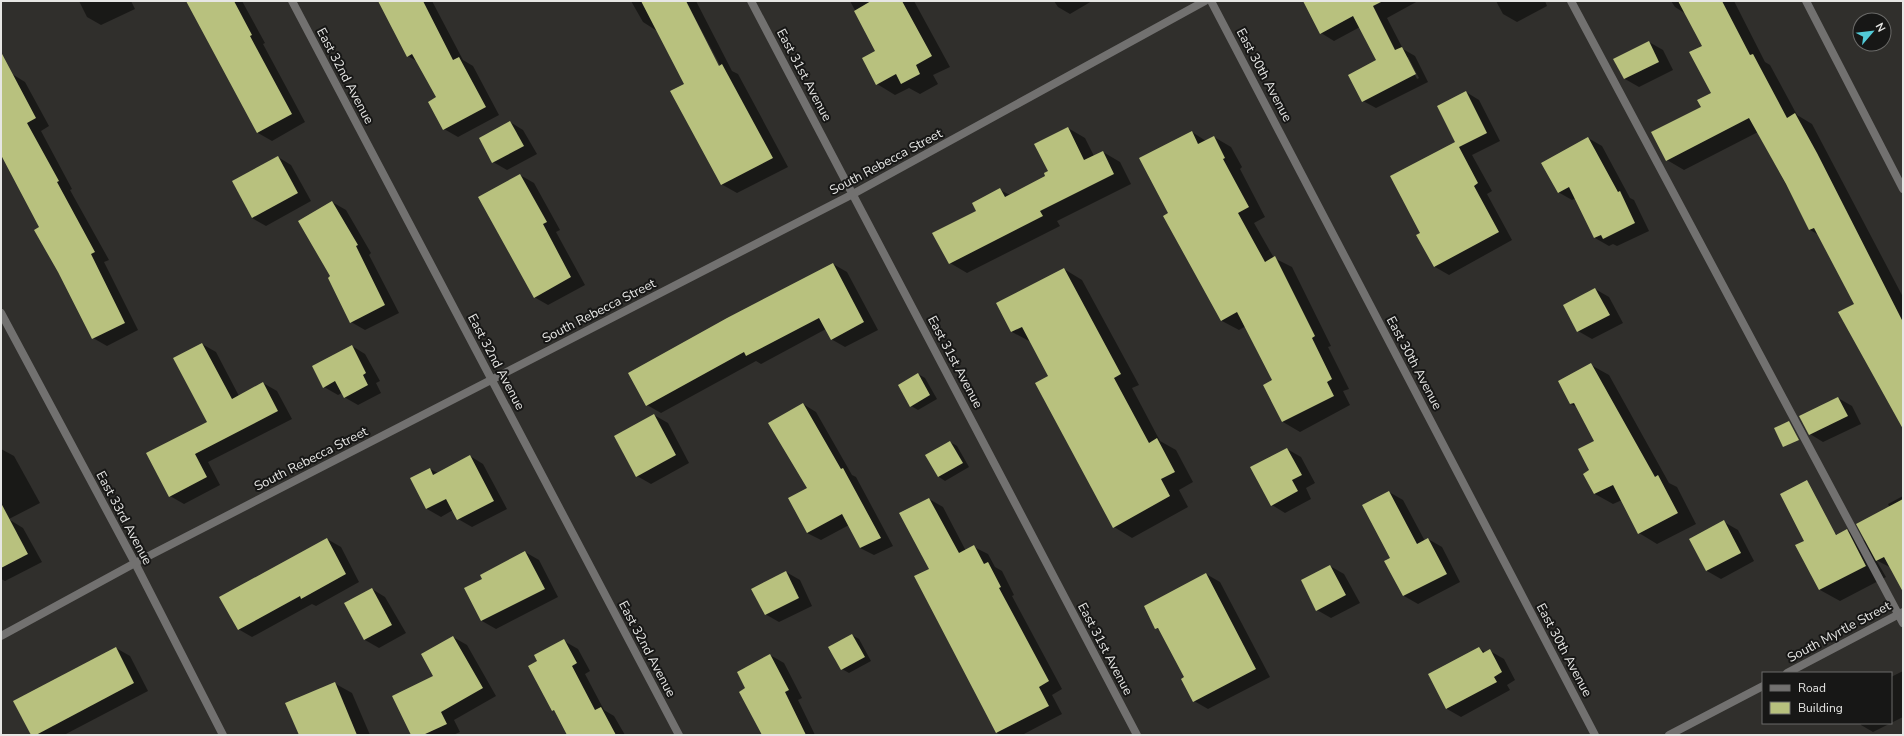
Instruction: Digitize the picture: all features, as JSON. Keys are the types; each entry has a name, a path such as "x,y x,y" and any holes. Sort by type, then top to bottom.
{"street":[{"name":"East 32nd Avenue","path":"292,1 679,735"},
{"name":"East 31st Avenue","path":"751,1 1137,735"},
{"name":"South Rebecca Street","path":"1,636 135,564 853,194 1205,1"},
{"name":"East 30th Avenue","path":"1211,1 1595,735"},
{"path":"1571,1 1901,613 1903,622"},
{"path":"1806,1 1903,190"},
{"name":"East 33rd Avenue","path":"1,314 135,564 223,735"},
{"name":"South Myrtle Street","path":"1789,672 1901,613"},
{"path":"1669,735 1762,687"}],"building":[{"path":"186,1 234,1 252,35 250,36 292,114 257,133"},
{"path":"378,1 423,1 453,60 459,57 486,107 443,130 428,102 436,97 412,54 407,57"},
{"path":"641,1 686,1 719,66 722,64 773,158 721,185 670,91 684,84"},
{"path":"871,1 902,1 932,56 916,65 920,74 901,84 896,74 876,85 862,58 875,51 854,11"},
{"path":"1303,1 1383,1 1373,6 1395,50 1402,47 1416,74 1362,102 1348,75 1376,60 1353,16 1320,34"},
{"path":"1678,1 1722,1 1750,55 1753,54 1787,118 1795,113 1817,153 1903,322 1903,429 1838,312 1854,304 1814,228 1809,230 1786,184 1749,118 1666,161 1651,132 1701,107 1697,100 1711,93 1689,52 1702,46"},
{"path":"1649,41 1659,62 1624,79 1613,59"},
{"path":"1,52 36,118 27,123 59,181 57,182 95,252 91,254 125,323 92,339 58,272 34,230 39,227 1,155"},
{"path":"1466,91 1487,133 1459,147 1478,183 1474,186 1499,232 1434,267 1416,235 1420,233 1390,176 1455,142 1437,106"},
{"path":"510,121 524,146 492,163 479,138"},
{"path":"1068,127 1084,160 1103,151 1114,174 1040,211 1043,216 949,264 932,233 976,211 972,203 1000,188 1005,197 1045,176 1044,173 1048,171 1034,144"},
{"path":"1192,131 1198,144 1214,136 1225,158 1223,159 1249,207 1238,213 1265,262 1275,256 1315,336 1312,338 1332,379 1327,382 1334,396 1282,422 1263,385 1272,380 1237,312 1221,321 1163,216 1168,213 1139,158"},
{"path":"1588,137 1618,192 1620,191 1635,223 1603,239 1601,235 1594,238 1569,187 1558,193 1541,163"},
{"path":"278,156 298,193 252,218 232,181"},
{"path":"520,174 547,222 543,224 571,277 534,298 478,197"},
{"path":"332,201 358,245 356,246 385,305 350,323 328,278 330,276 298,221"},
{"path":"833,263 864,322 831,340 819,318 746,356 744,352 646,406 628,373 727,318"},
{"path":"1064,268 1121,374 1114,378 1149,443 1157,438 1175,472 1161,479 1170,496 1113,528 1035,383 1048,376 1022,327 1011,332 996,303"},
{"path":"1595,288 1610,315 1577,332 1563,305"},
{"path":"202,343 232,399 263,382 278,411 195,454 207,477 169,497 146,453 207,422 173,358"},
{"path":"352,345 366,373 363,375 368,385 344,398 335,381 323,388 312,366"},
{"path":"1591,363 1655,477 1658,475 1678,513 1638,534 1613,485 1594,494 1583,474 1589,470 1578,449 1594,441 1574,403 1570,404 1558,381"},
{"path":"918,373 930,395 910,407 898,385"},
{"path":"1838,397 1848,416 1809,435 1799,416"},
{"path":"803,403 841,469 843,468 881,538 860,548 842,514 807,533 788,498 807,488 768,423"},
{"path":"654,414 676,455 636,477 614,436"},
{"path":"1789,421 1799,440 1783,447 1774,428"},
{"path":"950,441 963,463 938,477 925,455"},
{"path":"1287,448 1302,475 1292,480 1298,491 1271,506 1250,467"},
{"path":"470,455 494,501 457,520 446,499 426,509 410,478 430,468 433,475"},
{"path":"1807,480 1836,535 1847,529 1866,566 1819,590 1795,545 1804,541 1780,494"},
{"path":"1389,491 1417,544 1428,538 1447,574 1403,596 1384,561 1390,558 1362,505"},
{"path":"929,498 959,553 974,545 984,564 988,562 1001,587 999,588 1049,681 1039,687 1049,706 996,733 914,576 929,569 899,513"},
{"path":"1903,499 1903,592 1884,557 1876,561 1856,524"},
{"path":"1,503 28,554 1,568"},
{"path":"1724,520 1741,553 1706,571 1689,539"},
{"path":"327,538 346,574 301,599 300,596 238,630 219,597"},
{"path":"525,551 545,589 481,621 464,588 482,579 480,575"},
{"path":"1330,565 1346,595 1316,611 1301,580"},
{"path":"786,571 799,598 765,615 751,589"},
{"path":"1206,573 1256,669 1193,702 1181,679 1184,677 1158,628 1155,629 1144,606"},
{"path":"372,588 392,625 364,640 344,603"},
{"path":"852,634 865,657 841,670 828,647"},
{"path":"453,636 483,688 441,712 447,724 423,735 411,735 392,696 433,676 421,654"},
{"path":"564,639 577,663 572,666 595,710 601,707 616,735 567,735 554,710 552,711 528,666 537,661 534,655"},
{"path":"116,647 134,683 36,735 31,735 13,701"},
{"path":"1479,647 1483,653 1490,649 1502,672 1494,677 1497,682 1446,709 1428,674"},
{"path":"770,654 789,690 785,692 806,735 762,735 739,692 745,688 737,672"},
{"path":"335,682 357,735 299,735 285,703"}]}
